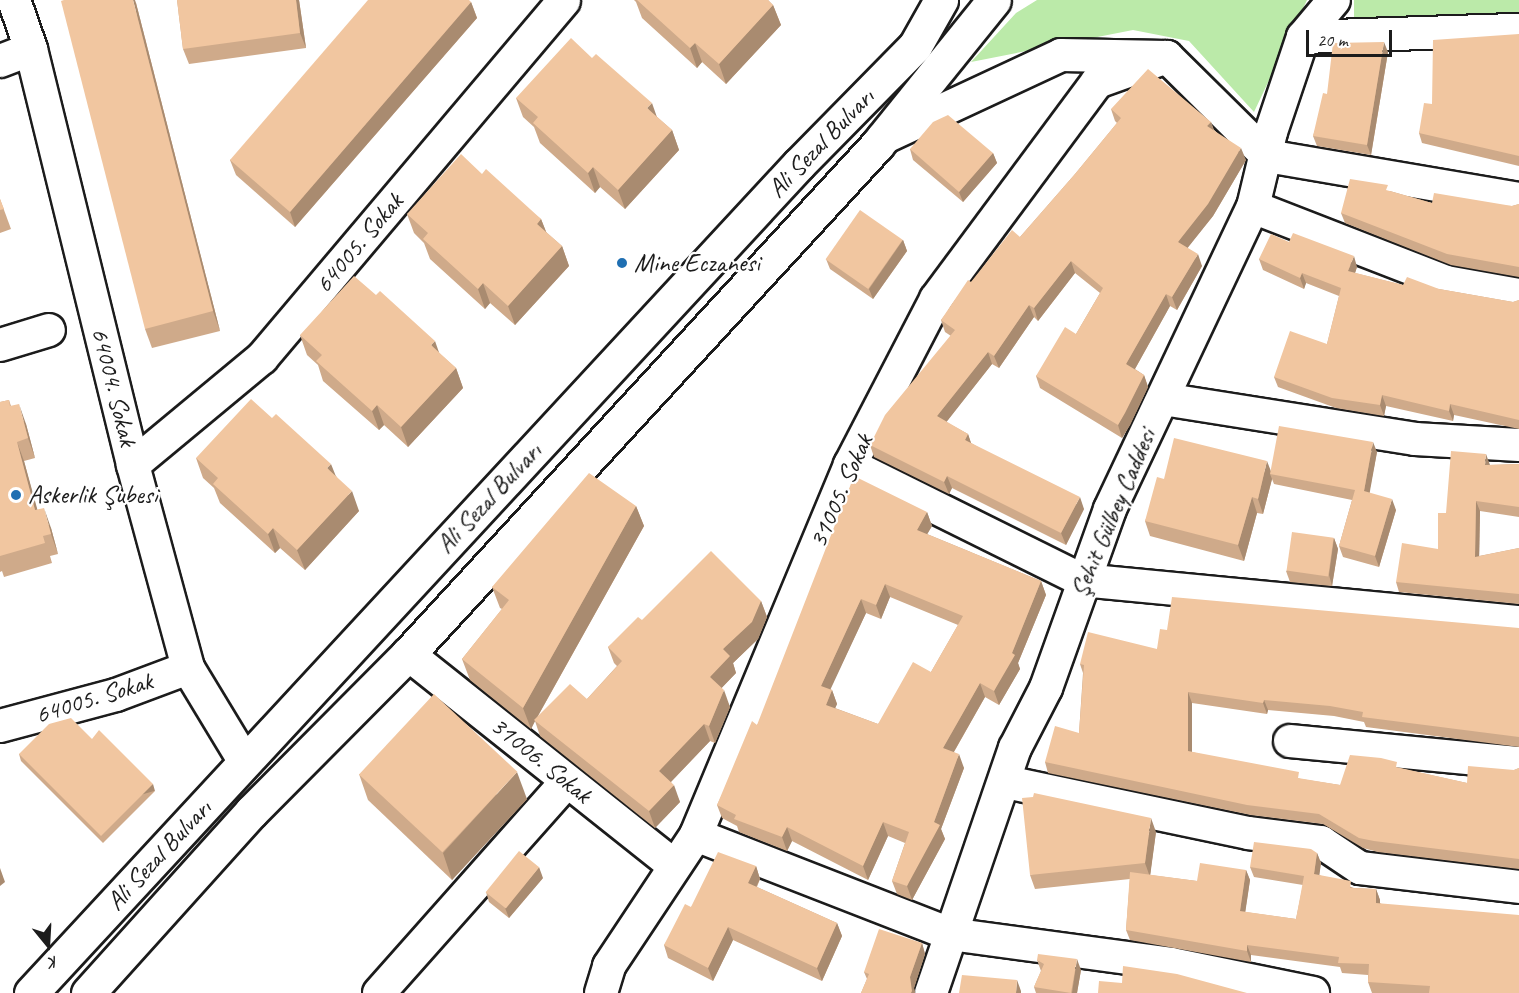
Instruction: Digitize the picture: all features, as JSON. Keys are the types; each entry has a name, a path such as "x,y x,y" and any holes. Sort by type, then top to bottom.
{"main road":[{"name":"Ali Sezal Bulvarı","path":"31,993 799,164 915,46 941,0"},
{"name":"Ali Sezal Bulvarı","path":"88,993 251,812 408,654 883,138 993,0"}],"street":[{"name":"64004. Sokak","path":"14,0 31,49 133,465 188,668 245,762"},
{"name":"64005. Sokak","path":"133,465 262,358 564,0"},
{"path":"1303,37 1334,0"},
{"path":"1303,37 1519,30"},
{"name":"Şehit Gülbey Caddesi","path":"931,993 950,934 1006,782 1015,748 1046,688 1082,580 1110,509 1253,207 1303,37"},
{"path":"0,61 31,49"},
{"path":"883,138 1061,55 1167,57 1267,156 1519,200"},
{"name":"31005. Sokak","path":"601,993 609,966 674,865 696,836 850,465 936,299 1097,82 1167,57"},
{"path":"1253,207 1446,282 1519,295"},
{"path":"0,345 49,330"},
{"path":"1163,399 1415,439 1519,445"},
{"path":"850,465 1082,580 1519,622"},
{"name":"31006. Sokak","path":"408,654 674,865"},
{"name":"64005. Sokak","path":"0,726 116,695 188,668"},
{"path":"1290,741 1519,763"},
{"path":"379,993 567,781"},
{"path":"1006,782 1248,833 1321,842 1359,868 1519,887"},
{"path":"696,836 950,934 1171,964 1313,993"}],"green space":[{"path":"1037,0 1307,0 1254,112 1189,41 1133,30 971,62 1016,13"},
{"path":"1354,0 1519,0 1519,21 1354,21"}],"building":[{"path":"133,0 213,311 145,329 61,1"},
{"path":"177,0 296,0 300,33 183,49"},
{"path":"368,0 469,0 471,2 290,212 230,160"},
{"path":"637,0 768,0 773,5 719,64 695,43 690,48"},
{"path":"1519,34 1519,156 1419,133 1424,103 1432,104 1433,40"},
{"path":"571,38 592,58 596,54 652,103 647,108 672,130 618,190 593,167 588,173 533,123 538,117 516,98"},
{"path":"1384,42 1367,145 1313,136 1323,93 1327,94 1333,43"},
{"path":"1148,69 1211,122 1207,126 1241,148 1208,204 1178,242 1198,254 1172,297 1166,294 1126,364 1144,375 1118,425 1036,376 1065,327 1076,334 1103,288 1071,261 1034,308 1029,305 994,356 988,352 937,416 968,434 965,440 1080,497 1061,533 947,476 944,482 870,445 885,415 955,330 941,320 968,280 971,282 1012,230 1020,237 1075,174 1121,118 1111,109"},
{"path":"948,115 993,153 959,192 910,149 933,122"},
{"path":"461,154 482,174 486,169 541,219 537,224 562,246 508,306 483,283 478,289 423,239 428,233 407,214"},
{"path":"1350,179 1388,185 1386,190 1432,203 1434,193 1512,206 1519,204 1519,267 1447,254 1341,213"},
{"path":"860,210 903,240 868,289 826,259"},
{"path":"1293,233 1354,256 1348,271 1403,285 1407,277 1439,289 1513,302 1519,300 1519,420 1450,404 1449,411 1382,395 1380,405 1332,398 1274,377 1290,331 1327,344 1341,288 1302,273 1300,278 1259,259 1271,234 1289,242"},
{"path":"354,276 376,295 380,291 435,341 431,345 456,368 401,427 377,405 372,411 316,361 322,355 300,335"},
{"path":"251,399 272,418 276,414 331,464 327,468 352,491 297,550 273,528 268,534 213,484 218,478 196,458"},
{"name":"Askerlik Şubesi","path":"9,400 10,406 19,404 28,438 17,442 35,510 44,508 51,534 43,536 45,543 0,556 0,402"},
{"path":"1279,426 1373,442 1364,491 1392,499 1375,556 1339,546 1355,490 1270,474"},
{"path":"1174,438 1267,461 1258,499 1252,497 1238,545 1145,521 1157,477 1164,479"},
{"path":"1451,451 1486,454 1485,465 1519,464 1519,507 1476,501 1475,557 1519,548 1519,594 1396,582 1402,543 1438,549 1438,513 1446,513"},
{"path":"589,473 636,506 523,708 462,659 509,600 492,587"},
{"path":"854,476 927,512 917,530 1041,581 1012,653 1015,655 994,691 980,683 943,748 959,754 934,822 940,825 907,886 892,881 909,832 883,822 863,866 787,827 782,837 734,819 736,815 717,805 752,721 757,725","holes":["885,584 963,616 931,672 913,662 878,724 826,705 832,690 821,686 861,599 876,605"]},
{"path":"1292,532 1334,538 1328,576 1287,571"},
{"path":"711,551 761,601 752,622 723,649 730,656 710,677 724,690 709,726 704,724 659,771 674,785 649,811 534,720 570,684 587,699 622,661 608,647 638,617 642,620"},
{"path":"1172,597 1519,628 1519,737 1362,717 1363,712 1330,706 1264,700 1263,703 1188,692 1188,751 1299,772 1298,778 1340,785 1350,755 1381,758 1397,762 1396,767 1467,783 1468,766 1514,770 1519,768 1519,859 1359,838 1319,814 1247,805 1045,762 1055,726 1079,733 1084,665 1080,664 1088,632 1157,649 1160,629 1167,630"},
{"path":"434,694 517,772 442,852 359,774"},
{"path":"71,718 92,739 99,730 153,784 101,836 19,754 49,724"},
{"path":"1034,793 1151,818 1145,863 1030,875 1022,798 1033,797"},
{"path":"1254,842 1311,849 1317,853 1314,874 1351,881 1350,888 1376,889 1376,903 1519,915 1519,993 1429,993 1430,986 1368,982 1369,964 1338,963 1339,957 1247,945 1247,951 1126,930 1130,872 1197,881 1200,863 1246,870 1240,911 1296,919 1304,876 1250,867"},
{"path":"519,851 539,867 506,909 486,892"},
{"path":"718,852 756,866 748,883 837,923 817,968 728,927 708,968 664,945 685,904 691,907"},
{"path":"879,929 922,943 910,977 911,993 861,993 869,974 864,972"},
{"path":"1038,954 1077,959 1071,993 1034,987 1044,964 1037,960"},
{"path":"1123,966 1177,974 1247,993 1098,993 1099,981 1122,983"},
{"path":"962,975 1017,980 1016,993 959,993"}],"place":[{"name":"Mine Eczanesi","path":"622,263"},
{"name":"Askerlik Şubesi","path":"16,495"}]}
